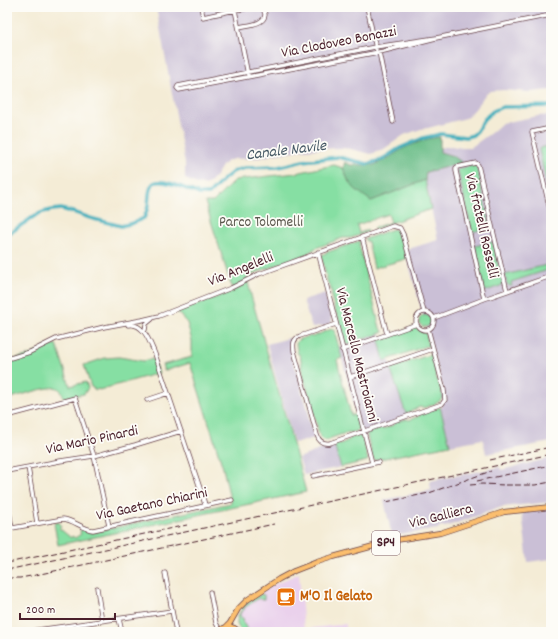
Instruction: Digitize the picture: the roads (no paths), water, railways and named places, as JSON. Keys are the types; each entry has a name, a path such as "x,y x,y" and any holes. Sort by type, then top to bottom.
{"main road":[{"name":"Via Galliera","path":"226,627 238,609 247,600 294,571 333,557 396,540 440,533 504,512 551,507"},
{"path":"235,614 235,624 238,631"},
{"path":"220,631 226,627 234,627 238,631"}],"street":[{"path":"201,7 202,17 235,10 258,7 263,9 265,14 264,19 261,22 239,27"},
{"path":"367,7 377,52"},
{"path":"235,10 249,77"},
{"name":"Via Clodoveo Bonazzi","path":"436,38 377,52 249,77 179,90 177,88 178,86 375,47 436,38 551,16"},
{"name":"Via Clodoveo Bonazzi","path":"377,52 393,122"},
{"path":"551,128 532,132 551,214"},
{"name":"Via fratelli Rosselli","path":"484,299 456,171 456,168 458,167 476,163 478,165 507,291"},
{"name":"Via Angelelli","path":"7,359 30,352 57,339 107,326 142,320 165,313 231,288 259,274 393,226 402,230 424,312"},
{"path":"362,237 387,334"},
{"name":"Via Marcello Mastroianni","path":"318,252 372,463"},
{"path":"434,318 551,276"},
{"path":"424,312 432,314 434,318 433,326 428,330 422,329 417,324 417,317 424,312"},
{"path":"144,331 146,324 150,320 160,317 165,313"},
{"path":"142,320 144,331 155,354 205,505"},
{"path":"107,326 131,324 136,325 144,331"},
{"path":"336,324 296,338 293,343 317,435 322,442 327,444 442,404 445,400 444,390 428,330"},
{"path":"342,350 417,324"},
{"path":"350,377 433,349"},
{"path":"147,400 168,393"},
{"path":"7,416 75,398 94,456 108,526"},
{"name":"Via Mario Pinardi","path":"7,471 94,456 181,432"},
{"path":"313,476 379,462"},
{"path":"28,467 37,523"},
{"path":"7,500 12,528"},
{"name":"Via Gaetano Chiarini","path":"7,529 63,518 90,530 232,500"},
{"path":"165,573 176,632"},
{"path":"97,588 102,621"},
{"path":"210,592 216,623 220,631"},
{"path":"23,632 49,630 172,611"},
{"path":"120,619 122,632"}],"waterway":[{"name":"Canale Navile","path":"7,235 36,215 43,212 61,209 121,226 144,218 148,206 150,190 155,182 167,183 182,187 199,194 209,194 234,171 245,168 278,167 303,161 338,157 368,164 381,160 400,148 423,138 441,134 466,137 473,135 485,118 493,111 502,107 551,106"}],"railway":[{"path":"490,460 551,447"},
{"path":"7,570 551,454"},
{"path":"477,481 551,465"},
{"path":"386,502 429,493 491,471"},
{"path":"470,485 535,485 551,482"},
{"path":"7,578 31,576 274,524"},
{"path":"7,563 187,525"}],"place":[{"name":"M'O Il Gelato","path":"286,597"}],"park label":[{"name":"Parco Tolomelli","path":"261,223"}]}
